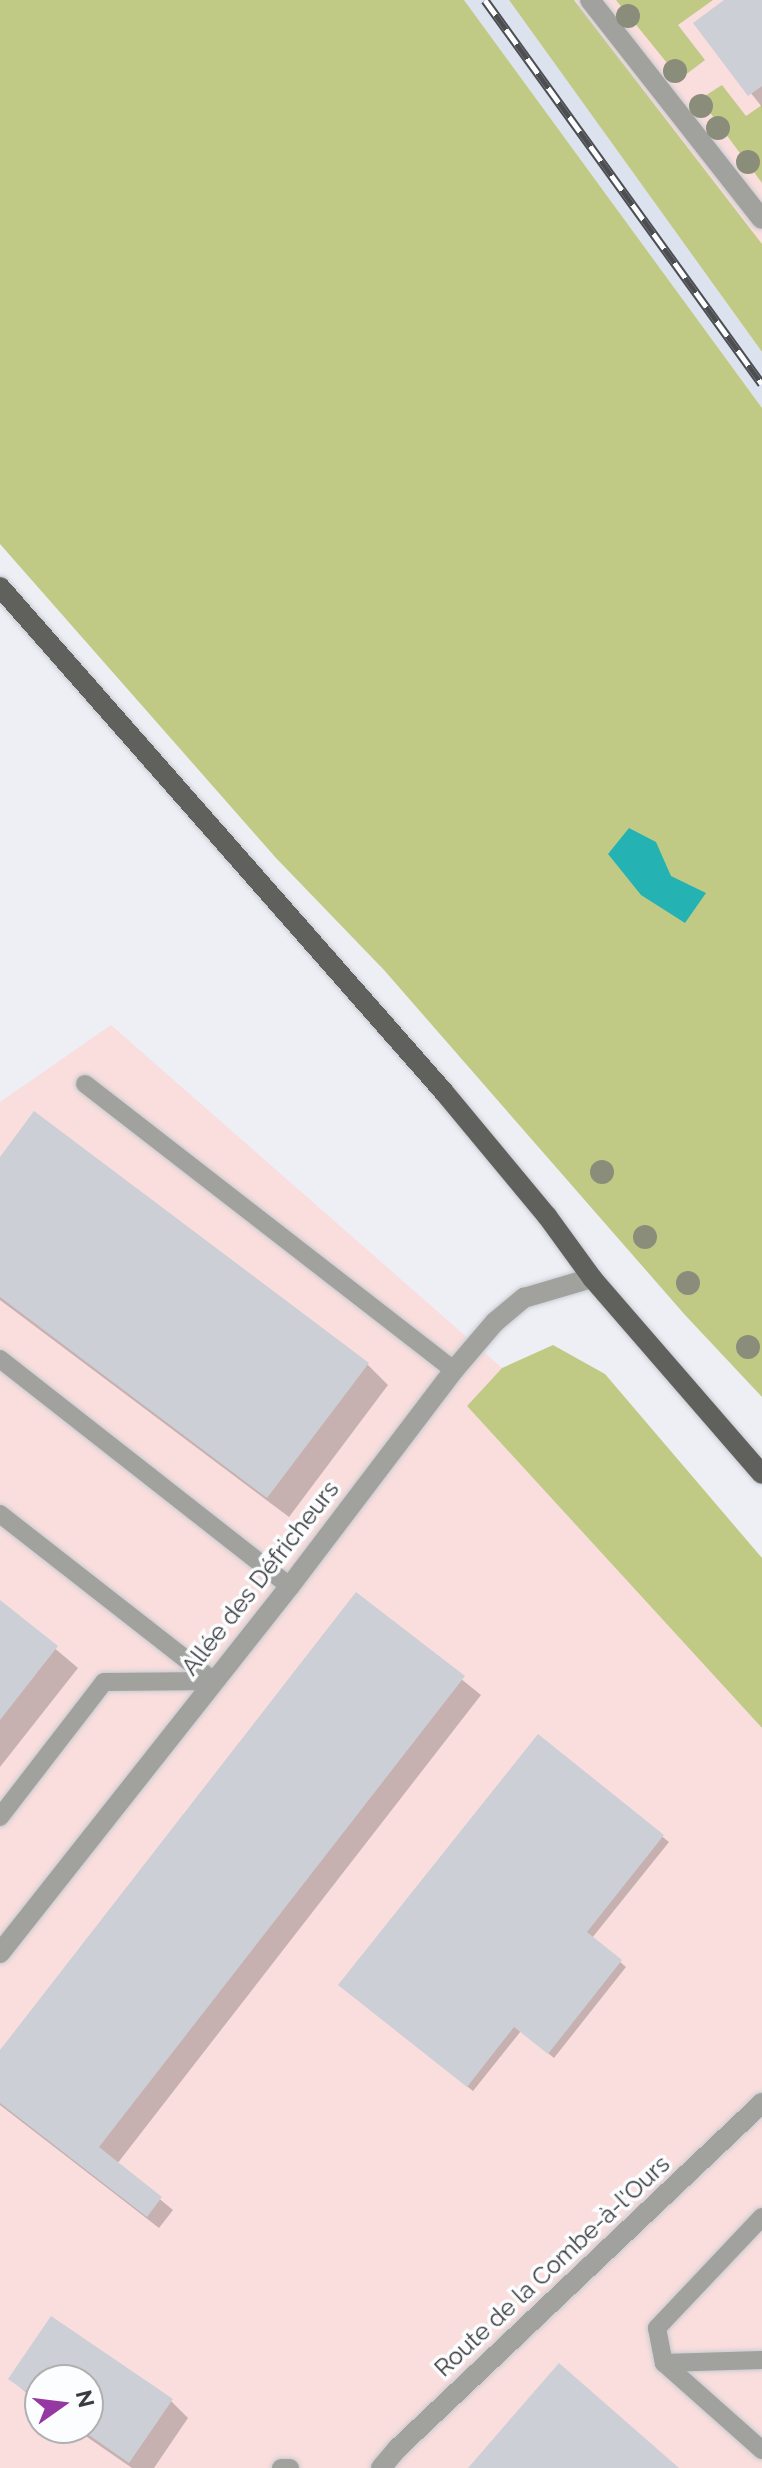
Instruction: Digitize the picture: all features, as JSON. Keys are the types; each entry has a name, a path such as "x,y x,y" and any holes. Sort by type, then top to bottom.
{"main road":[{"path":"0,587 444,1092 547,1216 592,1278 762,1474"}],"street":[{"path":"590,0 762,219"},
{"name":"Allée des Défricheurs","path":"0,1953 290,1586 454,1370 514,1304 592,1278"},
{"name":"Route de la Combe-à-l'Ours","path":"381,2468 398,2448 762,2103"}],"lane":[{"path":"85,1084 454,1370"},
{"path":"0,1359 290,1586"},
{"path":"0,1514 214,1681"},
{"path":"0,1817 104,1682 214,1681"},
{"path":"762,2217 657,2328 664,2363 762,2450"},
{"path":"664,2363 762,2360"},
{"path":"281,2468 290,2468"}],"shaded area":[{"path":"464,0 509,0 762,352 762,408"},
{"path":"574,0 762,0 762,244"},
{"path":"111,1025 502,1368 467,1406 762,1728 762,2468 0,2468 0,1102"}],"green space":[{"path":"0,0 464,0 762,408 762,1397 685,1315 384,970 276,858 0,544"},
{"path":"509,0 574,0 762,244 762,352"},
{"path":"616,0 713,0 678,25 705,60 680,79"},
{"path":"722,85 746,116 762,105 762,183 700,99"},
{"path":"553,1345 605,1374 762,1558 762,1728 467,1406 502,1368"}],"water":[{"path":"629,828 656,842 671,876 706,893 685,923 641,895 608,854"}],"building":[{"path":"724,0 762,0 762,86 748,96 693,23"},
{"path":"34,1111 369,1363 267,1498 0,1297 0,1157"},
{"path":"356,1592 465,1676 99,2147 162,2197 147,2217 0,2103 0,2050"},
{"path":"0,1600 58,1646 0,1720"},
{"path":"538,1734 664,1835 587,1932 622,1960 548,2054 514,2027 467,2087 338,1985"},
{"path":"51,2316 173,2399 129,2463 102,2444 104,2364 24,2364 24,2390 8,2379"},
{"path":"559,2363 679,2468 468,2468"}],"railway":[{"path":"485,0 762,384"}]}
